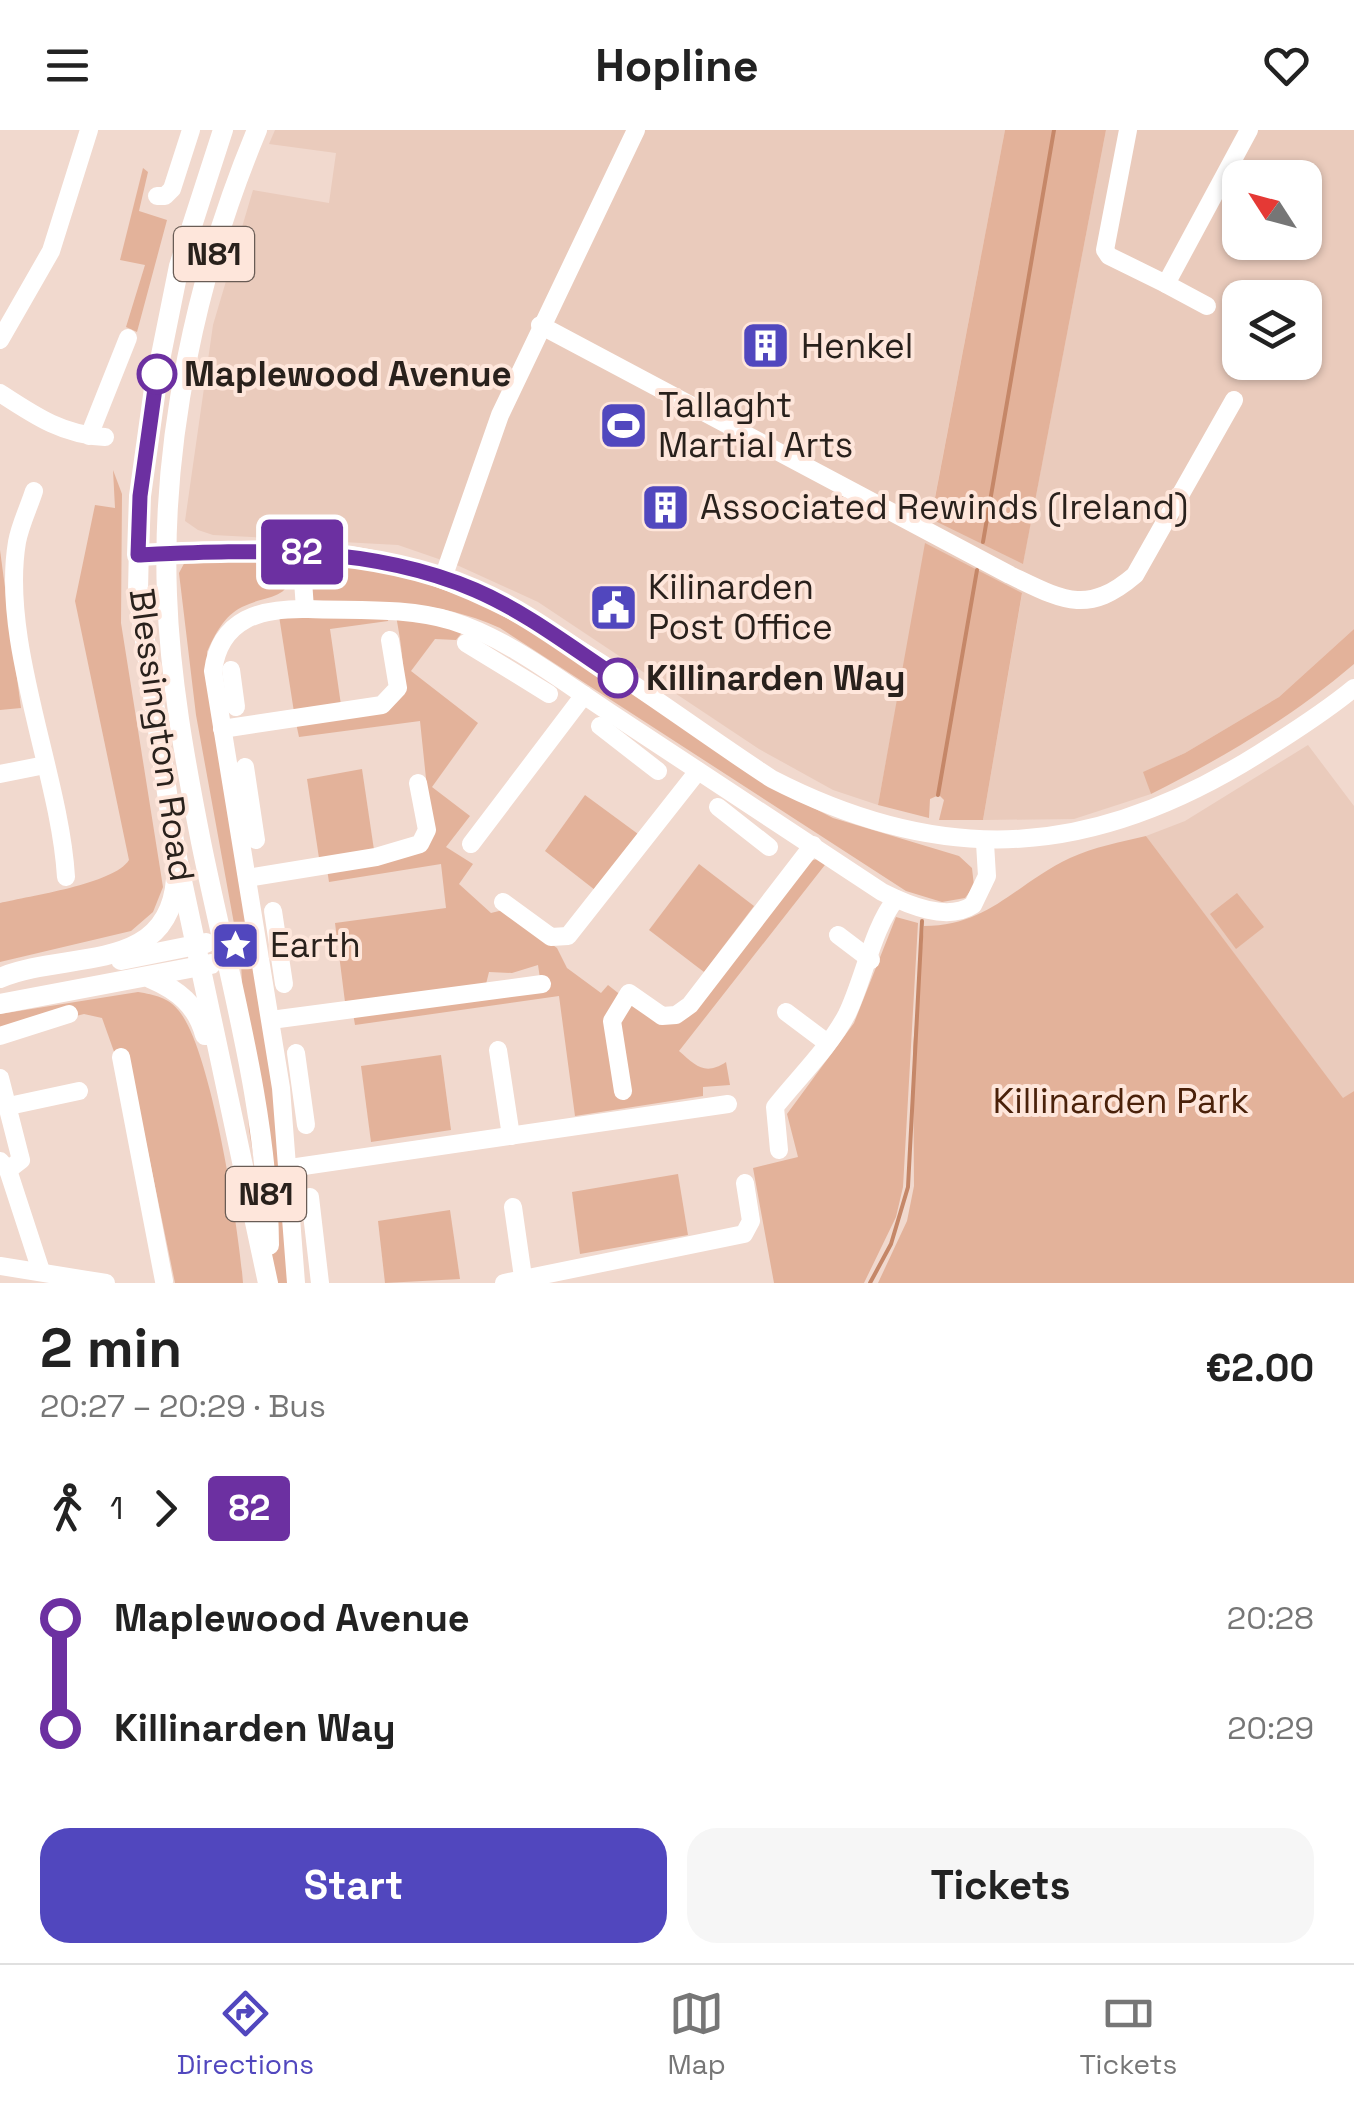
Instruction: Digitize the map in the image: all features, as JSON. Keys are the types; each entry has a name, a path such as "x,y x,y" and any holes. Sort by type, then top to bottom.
{"main road":[{"name":"Blessington Road","path":"224,130 195,208 169,314 149,424 138,555 146,670 178,858 268,1282"},
{"name":"Blessington Road","path":"257,130 222,228 196,327 176,447 167,554 168,622 178,720 228,961 262,1152 269,1224 268,1282"},
{"path":"0,981 135,947 156,932 170,911 178,858"},
{"path":"0,1004 150,978 199,956 222,940"},
{"path":"0,981 199,956 228,961"},
{"path":"150,978 186,999 200,1018 232,1123"}],"street":[{"path":"0,340 51,251 90,130"},
{"path":"158,196 165,196 172,189 191,130"},
{"path":"443,578 500,415 636,130"},
{"path":"1128,130 1106,250 1109,256 1206,306"},
{"path":"1166,284 1249,130"},
{"path":"540,325 1010,575 1048,594 1074,599 1110,596 1135,575 1234,400"},
{"path":"0,393 47,424 97,437 128,338"},
{"path":"34,491 8,538 23,650 66,878"},
{"path":"301,552 304,609"},
{"path":"138,555 346,554 443,578 517,612 757,769 808,797 877,821 985,842 1062,837 1157,809 1225,775 1354,688"},
{"path":"236,707 216,654 223,636 260,612 304,609 431,616 468,627 549,694"},
{"path":"222,728 382,704 398,688 390,640"},
{"path":"466,644 509,659 584,696 658,770"},
{"path":"226,678 222,728 256,840"},
{"path":"471,844 584,696"},
{"path":"600,726 627,735 698,772 905,902 938,911 964,911 973,905 987,876 985,842"},
{"path":"0,774 45,766"},
{"path":"244,767 247,878 290,1168 305,1243 320,1283"},
{"path":"503,902 551,936 568,936 698,772"},
{"path":"247,878 376,857 420,844 427,830 418,783"},
{"path":"735,820 748,802"},
{"path":"718,807 770,847"},
{"path":"624,1091 612,1021 614,1010 629,992 662,1016 676,1015 690,1005 812,845"},
{"path":"779,1150 776,1108 846,1017 872,960 875,938 905,902"},
{"path":"273,911 284,984"},
{"path":"838,935 872,960"},
{"path":"258,944 278,941"},
{"path":"271,1020 542,984"},
{"path":"786,1012 826,1042"},
{"path":"0,1036 70,1014"},
{"path":"498,1050 511,1136"},
{"path":"296,1053 306,1125"},
{"path":"122,1057 160,1282"},
{"path":"0,1078 22,1160 4,1165 41,1272"},
{"path":"281,1088 300,1086"},
{"path":"9,1106 80,1091"},
{"path":"290,1168 728,1104"},
{"path":"504,1283 560,1277 744,1234 751,1221 745,1183"},
{"path":"296,1283 310,1198"},
{"path":"514,1208 523,1278"},
{"path":"0,1266 106,1283"}],"shaded area":[{"path":"275,130 1005,130 931,518 1023,563 1106,130 1354,130 1354,629 1279,697 1185,753 1144,772 1151,794 1074,819 983,820 1022,594 926,544 878,805 833,790 759,749 538,602 459,566 398,545 213,535 198,530 185,521 213,325 253,190 329,203 336,153 269,144"},
{"path":"1308,745 1354,806 1354,1091 1343,1099 1146,836 1185,821"}],"green space":[{"path":"1005,130 1106,130 1023,564 931,519"},
{"path":"143,168 148,172 139,211 167,220 137,332 126,327 145,265 120,260"},
{"path":"113,470 122,494 121,623 163,887 153,912 131,931 0,962 0,903 107,876 129,860 75,601 95,505 115,508"},
{"path":"925,543 1022,593 983,820 939,820 944,800 939,795 930,799 929,818 878,805"},
{"path":"0,550 21,708 0,710"},
{"path":"187,558 281,558 291,563 291,576 284,590 230,615 207,652 219,749 268,1038 289,1283 275,1283 249,1130 241,962 196,715 179,573"},
{"path":"310,559 387,568 500,606 769,785 833,818 959,856 972,868 974,886 965,898 942,902 906,891 500,628 430,607 312,601"},
{"path":"389,615 388,621 330,629 341,705 294,712 279,616"},
{"path":"396,616 465,629 456,640 435,639 411,671 478,723 432,787 470,816 446,847 473,864 459,884 491,913 503,910 557,948 567,968 601,993 608,985 654,1018 685,1018 810,861 824,857 828,861 679,1051 706,1069 726,1062 730,1085 703,1087 703,1096 575,1116 559,996 355,1025 353,1013 541,985 538,965 512,973 489,972 486,984 345,1002 335,923 446,908 441,864 329,882 327,869 432,836 420,721 299,737 296,723 356,716 390,706 399,695 403,678"},
{"path":"1354,629 1354,664 1330,684 1256,735 1151,794 1143,772 1185,753 1279,697"},
{"path":"362,769 374,850 319,858 307,779"},
{"path":"585,795 638,834 595,890 545,851"},
{"name":"Killinarden Park","path":"1146,836 1343,1098 1354,1091 1354,1283 878,1283 907,1221 914,1186 913,1047 924,926 966,919 1001,902 1070,858"},
{"path":"699,864 754,906 704,972 649,930"},
{"path":"1237,893 1264,927 1236,949 1210,914"},
{"path":"896,917 918,923 903,1187 896,1217 864,1283 774,1283 753,1168 798,1157 787,1114 854,1023"},
{"path":"138,992 161,997 175,1006 191,1031 212,1100 236,1223 243,1283 175,1283 128,1055 117,1060 102,1018 84,1014 0,1035 0,1014"},
{"path":"441,1055 451,1130 371,1142 361,1066"},
{"path":"678,1174 688,1235 580,1254 572,1192"},
{"path":"450,1210 460,1279 385,1283 378,1221"}],"waterway":[{"path":"983,542 1054,130"},
{"path":"938,795 977,570"},
{"path":"870,1283 891,1244 908,1187 922,921"}],"bus line":[{"name":"82","path":"157,374 140,496 138,555 346,554 414,568 477,591 517,612 618,678"}],"place":[{"name":"Henkel","path":"766,346"},
{"name":"Maplewood Avenue","path":"157,374"},
{"name":"Tallaght Martial Arts","path":"623,425"},
{"name":"Associated Rewinds (Ireland)","path":"665,507"},
{"name":"Kilinarden Post Office","path":"613,607"},
{"name":"Killinarden Way","path":"618,678"},
{"name":"Earth","path":"235,945"}]}
